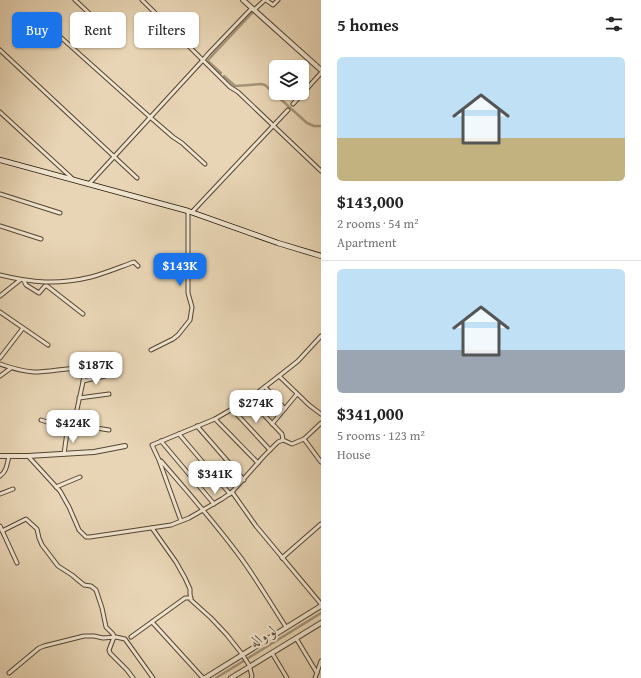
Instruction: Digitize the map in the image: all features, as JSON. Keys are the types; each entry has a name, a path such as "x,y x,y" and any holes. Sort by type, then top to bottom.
{"main road":[{"path":"0,160 190,212 278,243 321,256"}],"street":[{"path":"74,0 88,12"},
{"path":"142,0 230,87 238,92 321,171"},
{"path":"243,0 321,70"},
{"path":"89,184 208,54 253,9 264,1 273,5 278,0"},
{"path":"62,38 205,164"},
{"path":"0,50 137,178"},
{"path":"220,76 224,72"},
{"path":"293,104 321,73"},
{"path":"151,350 173,339 190,320 192,308 188,293 190,212 288,110"},
{"path":"0,112 74,180"},
{"path":"0,194 60,213"},
{"path":"0,226 41,239"},
{"path":"0,275 43,283 91,277 134,262 138,266"},
{"path":"0,296 22,280"},
{"path":"22,280 26,285 39,293 45,286 47,286 83,314"},
{"path":"0,312 48,345"},
{"path":"0,358 23,328"},
{"path":"181,521 152,445 215,419 249,399 298,361 321,336"},
{"path":"0,364 23,371 36,372 85,368 86,370 76,414 74,421 67,432 64,454"},
{"path":"0,376 11,368"},
{"path":"83,381 105,376"},
{"path":"279,376 309,405 321,414"},
{"path":"265,387 285,409"},
{"path":"79,398 109,394"},
{"path":"272,424 297,394"},
{"path":"249,399 282,434 283,440"},
{"path":"232,409 270,450"},
{"path":"215,419 258,463"},
{"path":"41,420 67,432"},
{"path":"74,421 81,422 84,426 109,430"},
{"path":"28,456 60,491 79,530 86,537 90,537 171,525 189,518 231,493 278,442 283,440 292,444 304,439 321,423"},
{"path":"197,426 244,480"},
{"path":"152,622 204,678 321,605 231,493 179,434"},
{"path":"304,439 321,462"},
{"path":"161,441 214,504"},
{"path":"0,456 94,452 125,446"},
{"path":"0,476 4,474 9,456"},
{"path":"159,460 204,510 251,572 286,627"},
{"path":"56,487 80,477"},
{"path":"0,494 13,489"},
{"path":"2,531 26,519 37,529 42,545 58,566 84,585 91,586 96,590 106,627 113,634 114,638 109,650 110,654 127,670 132,678"},
{"path":"282,558 321,524"},
{"path":"0,526 17,563"},
{"path":"152,528 182,573 190,589 191,600 211,618 243,655 249,666 252,676 251,678"},
{"path":"131,637 185,598 191,598"},
{"path":"231,678 321,623"},
{"path":"8,673 39,648 84,636 94,636 125,639 153,678"},
{"path":"296,638 317,673"},
{"path":"272,653 286,678"},
{"path":"315,678 321,661"}],"waterway":[{"path":"221,73 208,60 253,12"},
{"path":"224,76 235,86 265,85 307,123 314,126 321,126"},
{"name":"لو واله","path":"216,678 321,613"}]}
